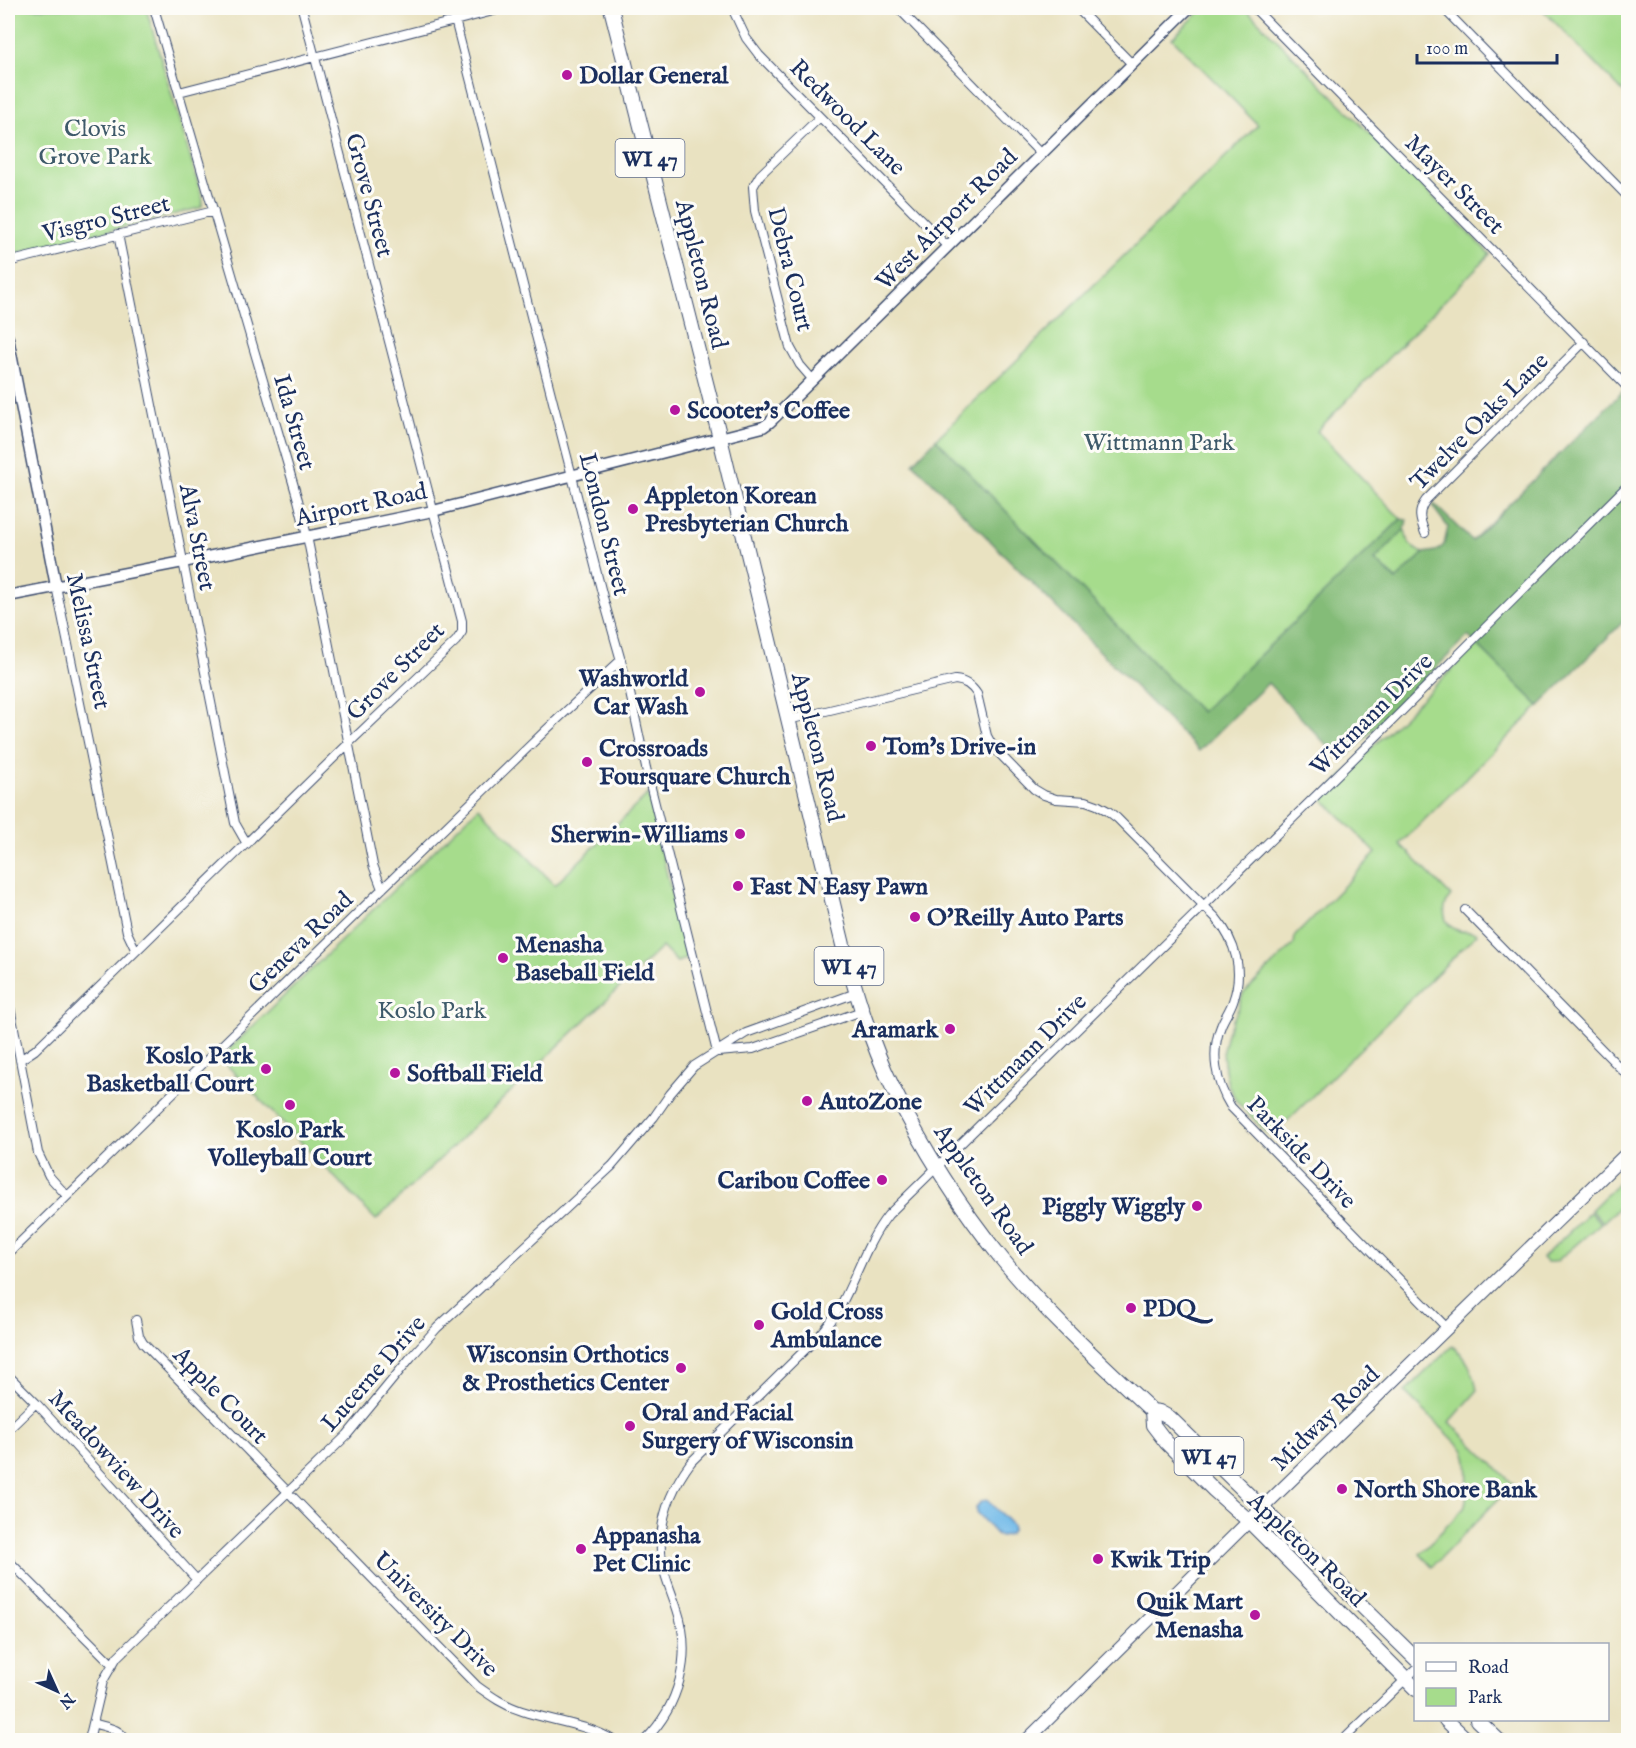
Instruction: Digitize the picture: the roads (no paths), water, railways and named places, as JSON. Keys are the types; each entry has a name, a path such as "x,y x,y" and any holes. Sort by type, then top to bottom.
{"main road":[{"name":"Appleton Road","path":"611,8 720,438 843,945 862,1011 892,1085 925,1148 978,1228 1027,1287 1095,1358 1152,1411 1170,1418 1414,1657"},
{"name":"Midway Road","path":"1027,1740 1629,1152"},
{"name":"Appleton Road","path":"1152,1411 1153,1425 1166,1442 1214,1490 1410,1673"},
{"path":"1448,1721 1467,1740"},
{"path":"1479,1721 1498,1740"}],"street":[{"name":"Ida Street","path":"154,8 298,500 373,865 382,889"},
{"name":"Grove Street","path":"20,1060 35,1050 456,641 462,632 462,621 302,8"},
{"name":"London Street","path":"452,8 621,660 717,1052"},
{"path":"179,92 505,8"},
{"name":"Redwood Lane","path":"732,8 740,29 752,47 948,247"},
{"path":"898,8 1041,154"},
{"path":"1077,8 1132,64"},
{"name":"West Airport Road","path":"720,438 763,427 770,422 1189,8"},
{"name":"Mayer Street","path":"1254,8 1629,388"},
{"path":"1443,8 1629,197"},
{"name":"Debra Court","path":"813,380 800,365 790,347 757,217 753,187 760,175 820,117"},
{"name":"Visgro Street","path":"8,262 214,211"},
{"name":"Alva Street","path":"118,234 235,823 247,844"},
{"name":"Melissa Street","path":"8,338 127,932 136,951"},
{"name":"Twelve Oaks Lane","path":"1425,533 1419,514 1426,500 1584,342"},
{"name":"Airport Road","path":"8,596 433,511 720,438"},
{"name":"Wittmann Drive","path":"645,1740 669,1708 681,1675 683,1658 681,1625 664,1572 661,1554 662,1520 667,1503 681,1475 696,1456 831,1323 845,1300 863,1257 883,1222 907,1196 1391,723 1629,485"},
{"name":"Geneva Road","path":"8,1254 382,889 621,660"},
{"name":"Parkside Drive","path":"788,720 955,680 968,683 977,694 987,736 993,747 1034,789 1056,799 1086,801 1108,811 1216,918 1228,934 1234,948 1237,963 1237,989 1220,1027 1215,1054 1224,1096 1238,1116 1448,1329"},
{"path":"1465,910 1629,1076"},
{"name":"Lucerne Drive","path":"717,1052 746,1033 856,993"},
{"path":"8,997 38,1153 49,1176 67,1196"},
{"name":"Lucerne Drive","path":"88,1740 100,1691 112,1664 354,1427 437,1328 612,1166 694,1066 708,1055 717,1052 753,1049 862,1011"},
{"name":"Apple Court","path":"136,1320 143,1343 288,1491"},
{"name":"Meadowview Drive","path":"8,1375 196,1580"},
{"path":"8,1430 36,1403"},
{"name":"University Drive","path":"288,1491 477,1686 506,1705 521,1711 594,1731 613,1740"},
{"path":"8,1560 112,1664"},
{"path":"1343,1740 1410,1673"},
{"path":"93,1723 119,1731 125,1740"}],"water":[{"path":"986,1500 1012,1525 1013,1529 1009,1534 997,1535 976,1512 978,1504"}],"place":[{"name":"Dollar General","path":"567,75"},
{"name":"Scooter's Coffee","path":"675,410"},
{"name":"Appleton Korean Presbyterian Church","path":"633,509"},
{"name":"Washworld Car Wash","path":"700,692"},
{"name":"Tom's Drive-in","path":"871,746"},
{"name":"Crossroads Foursquare Church","path":"587,762"},
{"name":"Sherwin-Williams","path":"740,834"},
{"name":"Fast N Easy Pawn","path":"738,886"},
{"name":"O'Reilly Auto Parts","path":"915,917"},
{"name":"Menasha Baseball Field","path":"503,958"},
{"name":"Aramark","path":"950,1029"},
{"name":"Koslo Park Basketball Court","path":"266,1069"},
{"name":"Softball Field","path":"395,1073"},
{"name":"AutoZone","path":"807,1101"},
{"name":"Koslo Park Volleyball Court","path":"290,1105"},
{"name":"Caribou Coffee","path":"882,1180"},
{"name":"Piggly Wiggly","path":"1197,1206"},
{"name":"PDQ","path":"1131,1308"},
{"name":"Gold Cross Ambulance","path":"759,1325"},
{"name":"Wisconsin Orthotics & Prosthetics Center","path":"681,1368"},
{"name":"Oral and Facial Surgery of Wisconsin","path":"630,1426"},
{"name":"North Shore Bank","path":"1342,1489"},
{"name":"Appanasha Pet Clinic","path":"581,1549"},
{"name":"Kwik Trip","path":"1098,1559"},
{"name":"Quik Mart Menasha","path":"1255,1615"}],"park label":[{"name":"Clovis Grove Park","path":"95,142"},
{"name":"Wittmann Park","path":"1159,442"},
{"name":"Koslo Park","path":"432,1010"}]}
